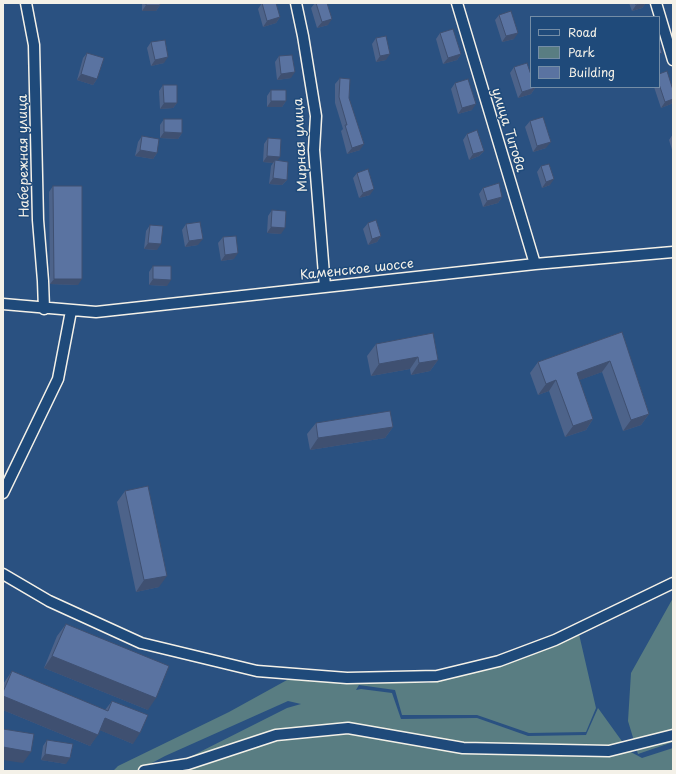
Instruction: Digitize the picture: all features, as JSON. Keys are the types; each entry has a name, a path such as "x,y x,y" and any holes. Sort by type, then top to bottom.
{"street":[{"name":"Набережная улица","path":"26,3 34,45 38,220 44,309"},
{"name":"Мирная улица","path":"296,3 316,116 314,150 325,287"},
{"name":"улица Титова","path":"457,3 535,264"},
{"path":"656,3 660,16"},
{"path":"660,16 673,60"},
{"name":"Каменское шоссе","path":"3,304 44,309 96,312 535,264 673,252"},
{"path":"3,493 58,379 71,311"},
{"path":"3,574 49,601 140,643 257,670 347,678 437,676 499,661 555,640 673,583"},
{"path":"144,771 188,764 276,735 348,728 463,748 609,751 673,735"}],"green space":[{"path":"673,598 673,742 638,754 628,721 631,673"},
{"path":"579,634 596,708 586,732 529,733 477,715 402,715 395,690 359,685 356,690 361,689 392,693 401,719 477,718 528,736 586,735 598,708 629,751 642,758 673,748 673,771 162,771 287,708 301,704 288,701 165,756 137,771 113,771 118,766 229,712 287,680 352,679 428,683 509,662"}],"building":[{"path":"146,3 160,3 160,5 146,5"},
{"path":"262,3 276,3 280,17 267,21"},
{"path":"316,3 327,3 332,19 322,22"},
{"path":"511,11 518,33 506,36 499,15"},
{"path":"453,29 461,54 448,58 440,33"},
{"path":"386,36 390,54 380,56 376,38"},
{"path":"165,40 168,57 155,60 151,42"},
{"path":"87,53 104,58 97,79 81,74"},
{"path":"292,55 295,72 281,74 279,56"},
{"path":"527,63 530,72 530,88 535,88 522,92 514,67"},
{"path":"667,71 673,90 673,99 665,102 660,87 660,74"},
{"path":"340,78 350,79 349,98 364,144 352,148 339,97"},
{"path":"468,79 476,104 462,108 455,83"},
{"path":"163,85 177,85 177,103 164,103"},
{"path":"271,90 286,90 286,101 271,101"},
{"path":"543,117 551,142 537,146 530,121"},
{"path":"164,119 182,119 182,133 164,132"},
{"path":"477,130 484,151 473,154 467,134"},
{"path":"142,136 159,139 157,153 140,150"},
{"path":"268,138 281,139 280,157 267,156"},
{"path":"275,160 288,162 287,180 273,178"},
{"path":"549,164 554,179 546,182 541,166"},
{"path":"368,169 374,189 363,193 357,173"},
{"path":"499,183 502,197 487,201 483,188"},
{"path":"53,186 82,186 82,279 54,279"},
{"path":"272,210 286,211 285,228 271,227"},
{"path":"376,220 381,236 372,239 368,223"},
{"path":"200,222 203,239 189,241 186,224"},
{"path":"150,225 163,226 161,244 148,243"},
{"path":"236,236 238,253 225,255 223,237"},
{"path":"153,266 171,266 171,280 153,279"},
{"path":"622,332 649,414 631,420 610,361 577,373 593,419 573,426 556,380 546,384 538,362"},
{"path":"433,333 438,360 419,363 418,357 379,364 376,344"},
{"path":"390,411 393,427 318,438 316,423"},
{"path":"148,486 167,576 144,580 125,491"},
{"path":"66,624 169,666 156,698 52,656"},
{"path":"12,671 108,711 112,701 148,715 140,733 105,718 98,735 3,696 3,692"},
{"path":"3,729 34,734 31,752 3,747"},
{"path":"47,740 73,744 70,758 45,754"}]}
